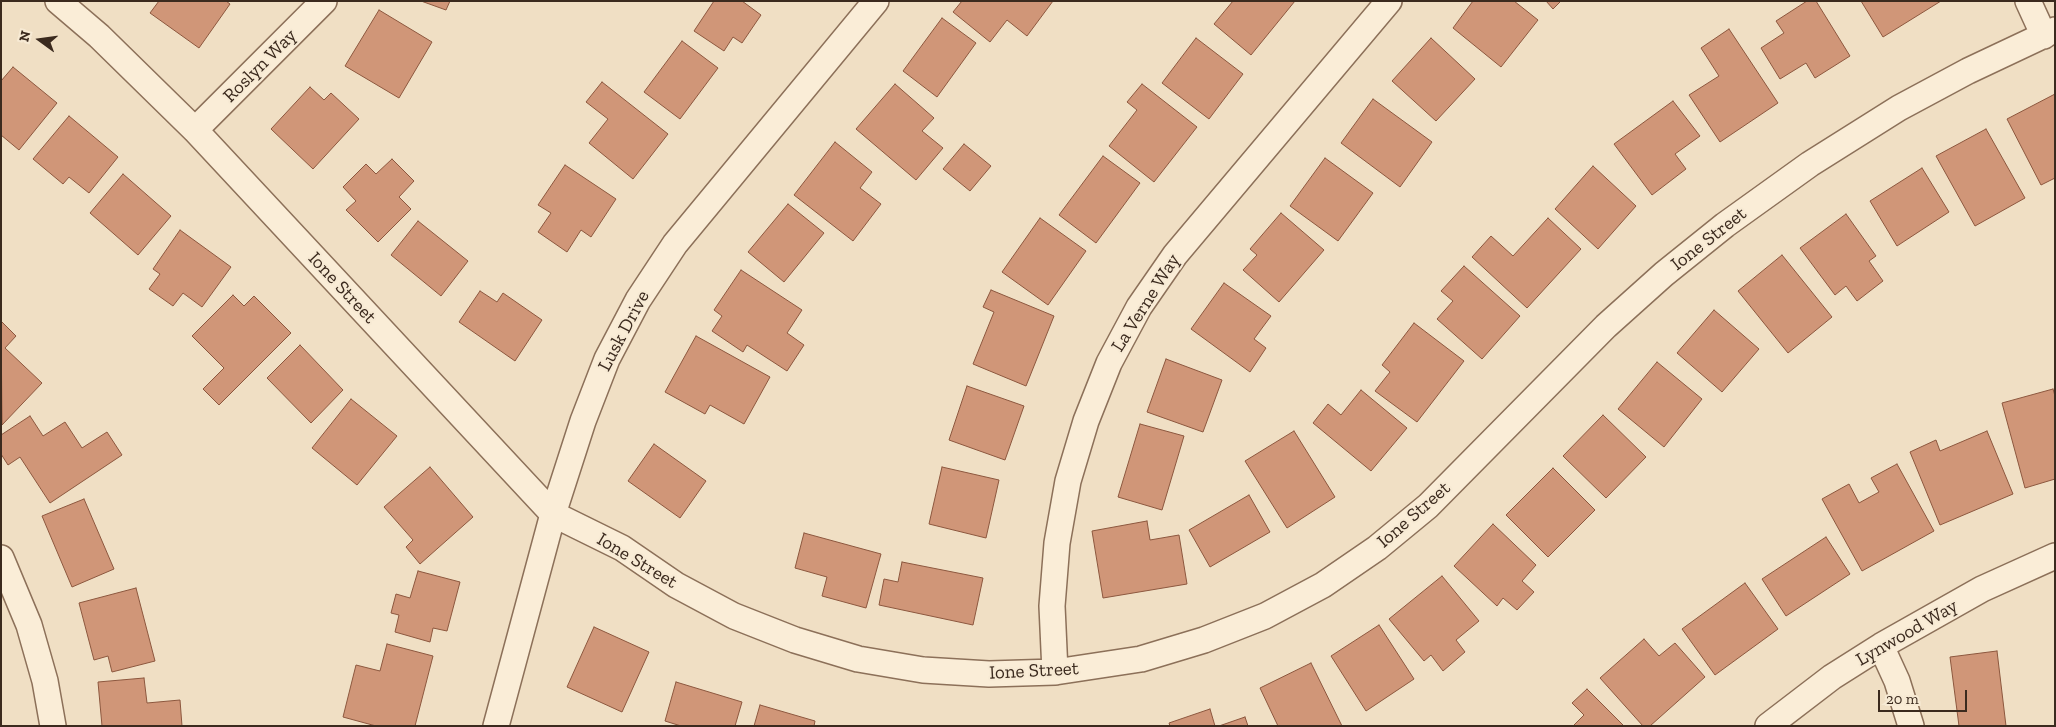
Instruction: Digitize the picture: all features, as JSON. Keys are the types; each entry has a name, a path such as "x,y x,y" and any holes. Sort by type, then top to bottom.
{"street":[{"name":"Ione Street","path":"58,1 99,36 195,130 553,514 622,548 676,585 734,616 795,640 858,658 923,670 989,674 1055,672 1140,658 1204,640 1265,616 1323,585 1377,548 1428,506 1606,326 1664,274 1725,224 1810,164 1899,108 2049,33"},
{"name":"Roslyn Way","path":"195,130 324,1"},
{"name":"Lusk Drive","path":"496,726 553,514 583,421 607,359 638,300 675,244 876,1"},
{"name":"La Verne Way","path":"1055,672 1052,606 1057,544 1065,499 1086,421 1109,363 1139,307 1174,255 1389,1"},
{"path":"2028,1 2049,33"},
{"name":"Lynwood Way","path":"1768,726 1825,682 1882,646 1982,589 2055,556"},
{"path":"1,558 29,625 45,681 53,726"},
{"path":"1882,646 1897,681 1910,726"}],"building":[{"path":"159,1 226,1 230,4 199,48 150,13"},
{"path":"421,1 450,1 446,10"},
{"path":"714,1 742,1 761,15 742,43 733,37 724,51 694,31"},
{"path":"962,1 1053,1 1027,36 1007,20 990,42 953,12"},
{"path":"1233,1 1295,1 1251,55 1214,24"},
{"path":"1473,1 1514,1 1538,20 1501,67 1453,28"},
{"path":"1546,1 1561,1 1553,9"},
{"path":"1807,1 1816,1 1850,56 1815,78 1806,63 1780,79 1761,48 1784,33 1776,21"},
{"path":"1861,1 1941,1 1883,37"},
{"path":"379,10 432,42 399,98 345,66"},
{"path":"942,18 976,43 937,97 903,71"},
{"path":"1729,29 1778,103 1720,142 1689,95 1719,76 1701,48"},
{"path":"1196,38 1243,74 1209,119 1162,83"},
{"path":"1431,38 1475,79 1436,121 1392,81"},
{"path":"682,41 718,68 680,119 644,92"},
{"path":"13,67 57,103 19,150 1,135 1,81"},
{"path":"602,82 668,134 633,179 589,143 608,119 586,102"},
{"path":"895,84 934,118 922,131 943,148 916,180 856,129"},
{"path":"1142,84 1197,127 1154,182 1109,146 1137,110 1127,102"},
{"path":"310,87 324,100 331,93 359,119 313,169 271,129"},
{"path":"2055,94 2055,178 2041,185 2007,119"},
{"path":"1373,99 1432,142 1400,187 1341,143"},
{"path":"1673,101 1700,136 1675,154 1686,169 1652,195 1614,144"},
{"path":"69,116 118,157 89,193 69,177 63,184 33,159"},
{"path":"1986,129 2025,198 1975,226 1936,156"},
{"path":"835,142 872,172 860,188 881,204 853,241 794,195"},
{"path":"964,144 991,166 970,191 943,169"},
{"path":"1103,156 1140,183 1096,243 1059,215"},
{"path":"1325,158 1373,193 1338,241 1290,206"},
{"path":"392,159 414,181 399,197 411,209 378,242 346,210 356,201 343,187 366,164 376,174"},
{"path":"565,165 616,199 591,237 581,230 567,252 538,232 551,213 538,205"},
{"path":"1593,166 1636,206 1598,249 1555,209"},
{"path":"1922,168 1949,212 1897,246 1870,201"},
{"path":"123,174 171,216 138,255 90,213"},
{"path":"788,204 824,233 784,282 748,252"},
{"path":"1281,213 1324,250 1279,302 1243,270 1257,255 1250,249"},
{"path":"1846,214 1876,256 1869,261 1883,281 1857,301 1846,286 1835,295 1800,248"},
{"path":"1040,218 1086,251 1048,305 1002,272"},
{"path":"1548,218 1581,249 1527,308 1472,257 1491,236 1513,256"},
{"path":"418,221 468,261 441,296 391,255"},
{"path":"180,230 231,267 202,307 183,293 173,306 149,289 160,274 153,269"},
{"path":"1782,255 1832,317 1788,353 1738,291"},
{"path":"1464,266 1520,316 1482,359 1437,319 1453,301 1441,291"},
{"path":"741,270 802,310 787,333 804,345 787,371 747,345 743,352 712,331 722,316 714,310"},
{"path":"1224,283 1271,316 1254,339 1266,348 1250,372 1191,329"},
{"path":"991,290 1054,316 1026,386 973,364 994,312 983,307"},
{"path":"480,291 497,302 503,293 542,320 515,361 459,322"},
{"path":"233,295 244,306 254,296 291,333 219,405 203,389 224,368 192,336"},
{"path":"1714,310 1759,349 1722,392 1677,353"},
{"path":"1,321 16,336 5,348 42,383 2,425"},
{"path":"1414,323 1464,361 1417,422 1375,391 1390,372 1382,365"},
{"path":"696,336 770,377 744,424 710,405 705,414 665,392"},
{"path":"300,345 343,390 311,423 267,378"},
{"path":"1166,359 1222,380 1203,432 1147,412"},
{"path":"1657,362 1702,399 1664,447 1618,409"},
{"path":"967,386 1024,406 1005,460 949,440"},
{"path":"2053,389 2055,396 2055,479 2025,488 2002,403"},
{"path":"1361,390 1407,428 1371,471 1313,423 1328,404 1341,415"},
{"path":"351,399 397,436 357,485 312,448"},
{"path":"1603,415 1646,457 1606,498 1563,456"},
{"path":"30,416 43,436 65,422 82,448 107,432 122,455 50,503 20,457 8,465 1,454 1,435"},
{"path":"1140,424 1184,436 1162,510 1118,497"},
{"path":"1294,431 1335,497 1287,528 1245,461"},
{"path":"1987,431 2013,494 1940,525 1910,452 1936,440 1940,451"},
{"path":"654,444 706,481 680,518 628,481"},
{"path":"1897,464 1934,531 1862,571 1822,499 1849,484 1859,503 1879,492 1871,478"},
{"path":"430,467 473,517 420,564 406,547 413,540 384,507"},
{"path":"942,467 999,480 986,538 929,524"},
{"path":"1553,468 1595,510 1548,557 1506,515"},
{"path":"1249,495 1270,532 1210,567 1189,530"},
{"path":"84,499 114,569 72,587 42,516"},
{"path":"1147,521 1150,540 1179,535 1187,584 1103,598 1092,531"},
{"path":"1493,524 1536,565 1522,581 1534,592 1517,610 1503,598 1497,606 1454,566"},
{"path":"804,533 881,554 866,608 822,596 827,577 795,568"},
{"path":"1826,537 1850,574 1786,616 1762,579"},
{"path":"902,562 983,578 973,625 879,605 884,579 898,582"},
{"path":"418,571 460,582 447,631 433,628 430,642 395,632 399,615 391,613 396,594 410,598"},
{"path":"1442,576 1479,621 1456,640 1465,652 1443,671 1431,655 1424,661 1389,619"},
{"path":"1745,583 1778,629 1715,675 1682,629"},
{"path":"136,588 155,661 112,672 108,656 94,660 79,603"},
{"path":"1379,625 1414,679 1366,711 1331,656"},
{"path":"594,627 649,652 622,712 567,687"},
{"path":"1644,639 1659,656 1675,643 1705,677 1650,726 1643,726 1600,678"},
{"path":"387,644 433,656 415,726 376,726 343,717 356,665 380,671"},
{"path":"1997,651 2006,726 1959,726 1950,657"},
{"path":"1311,663 1342,726 1278,726 1260,688"},
{"path":"144,678 147,703 180,700 182,726 102,726 98,682"},
{"path":"676,682 742,702 735,726 681,726 665,721"},
{"path":"1587,689 1624,726 1573,726 1584,715 1572,703"},
{"path":"760,705 815,721 814,726 754,726"},
{"path":"1210,709 1215,726 1170,726 1169,723"},
{"path":"1245,717 1248,726 1219,726"}]}
